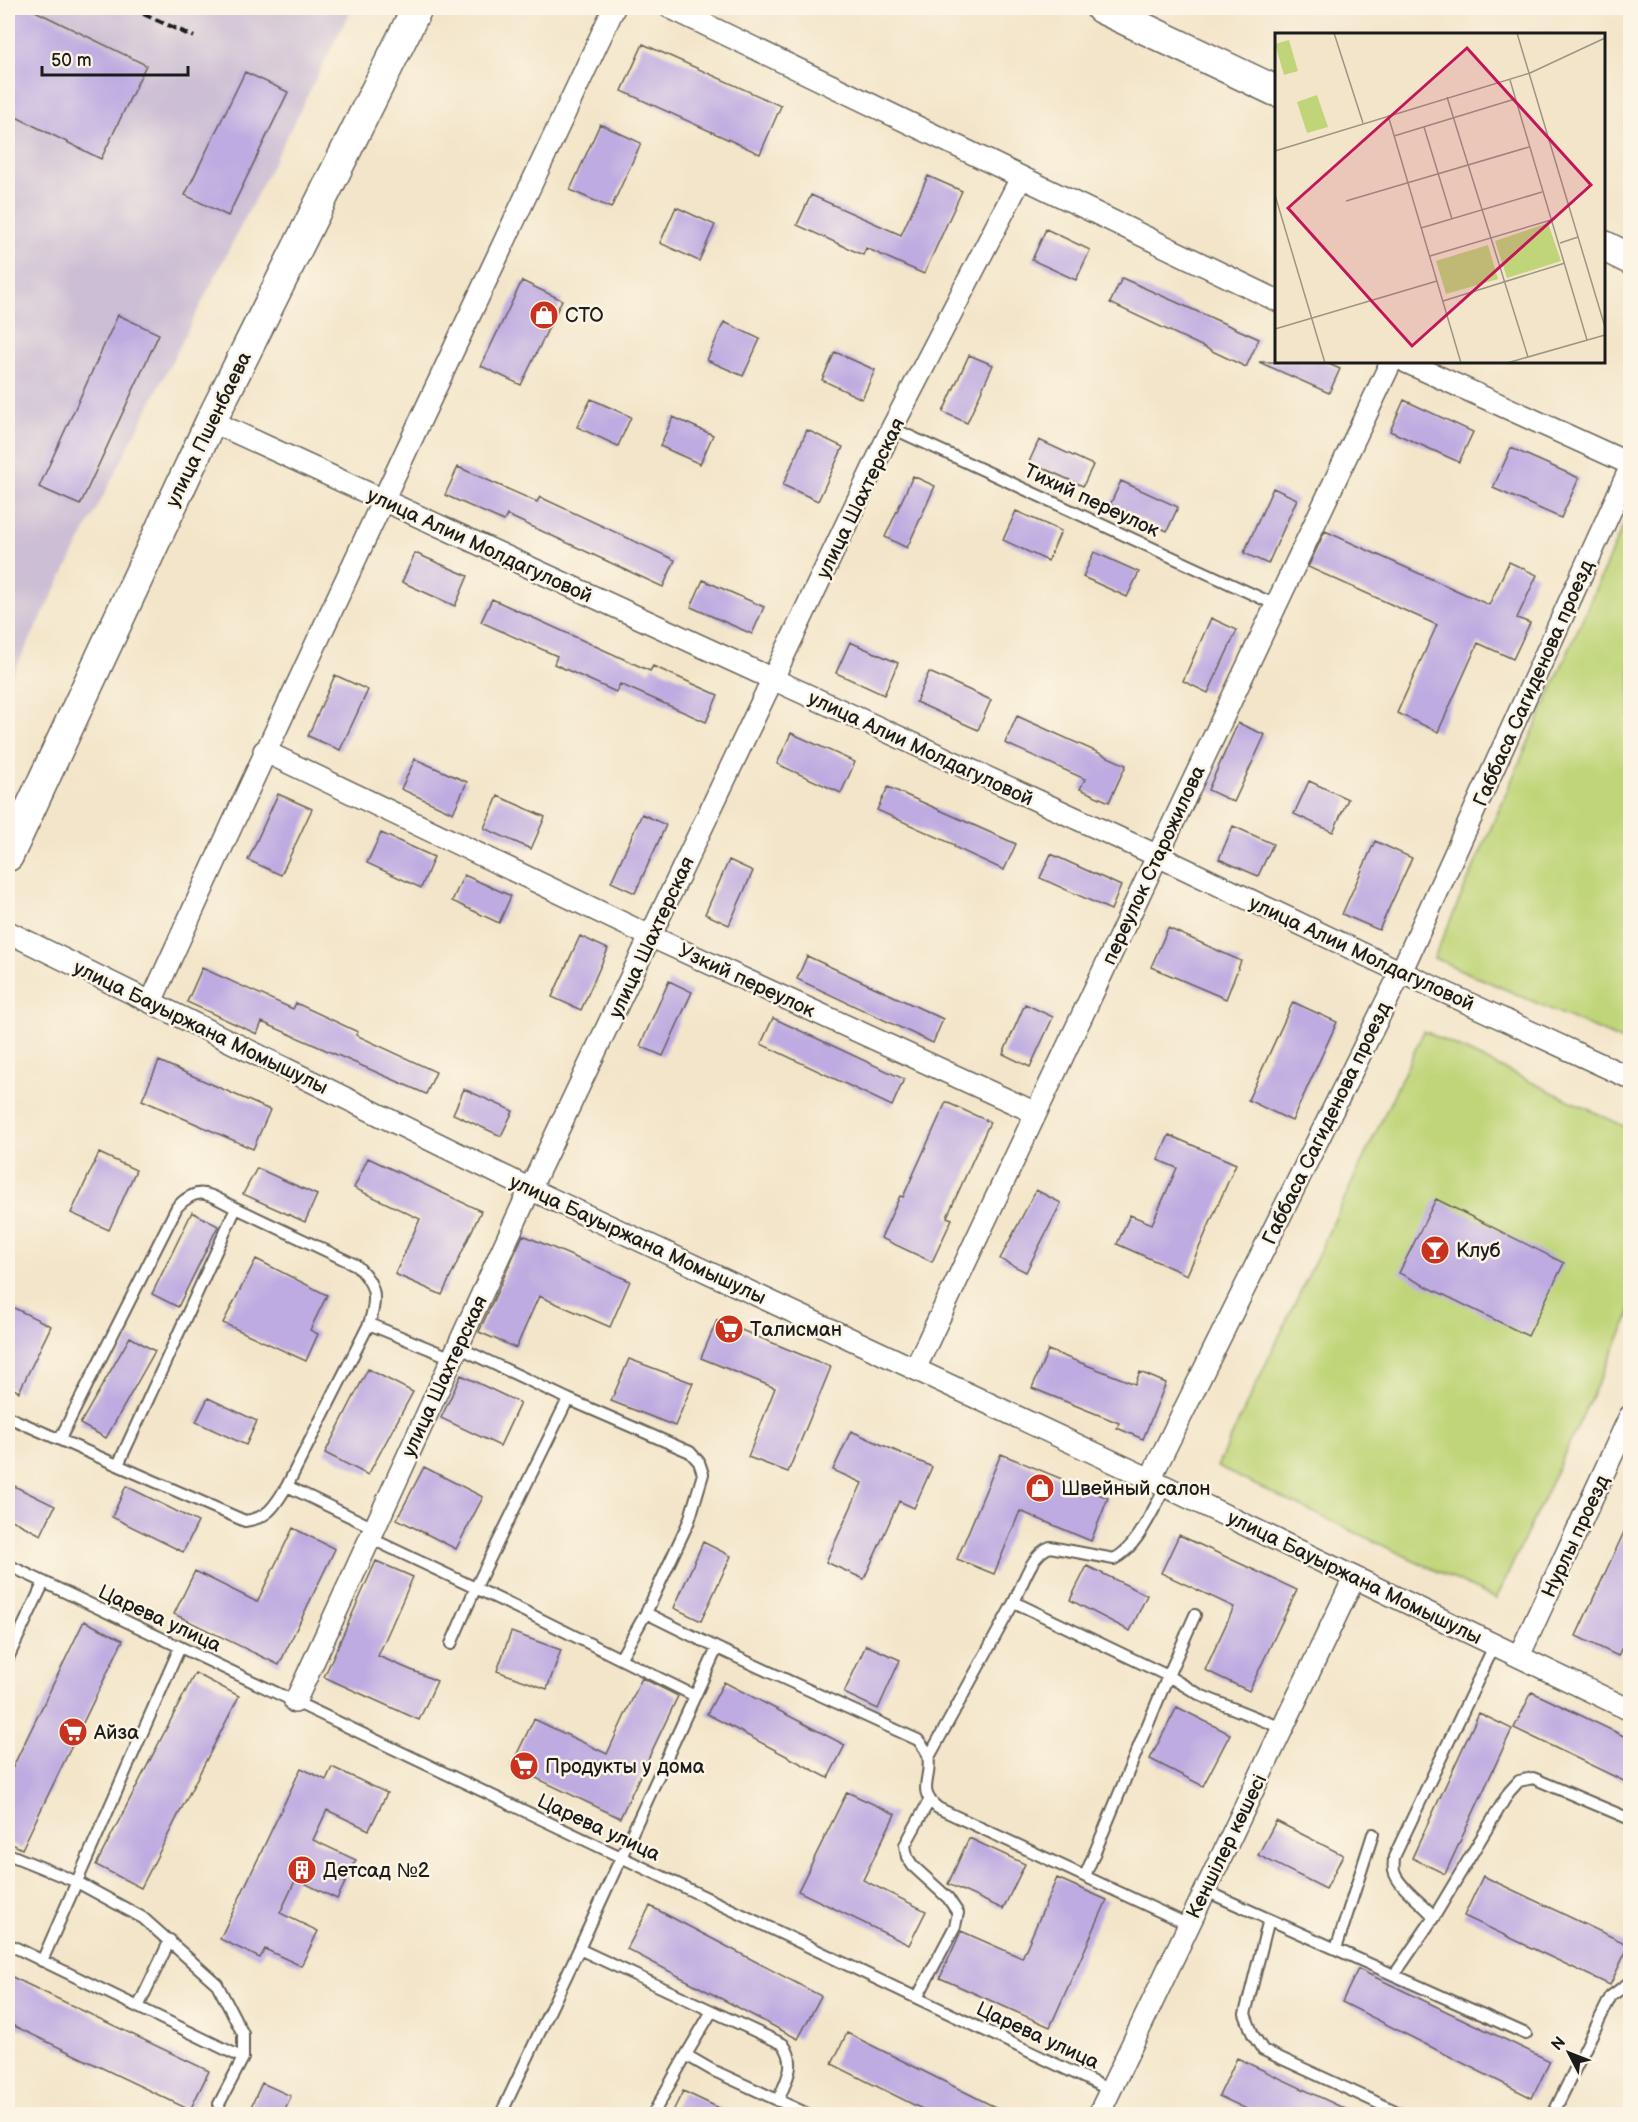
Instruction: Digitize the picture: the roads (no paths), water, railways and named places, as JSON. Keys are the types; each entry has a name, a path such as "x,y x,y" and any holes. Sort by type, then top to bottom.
{"street":[{"name":"улица Пшенбаева","path":"8,856 211,421 417,8"},
{"path":"151,1002 264,751 384,501 614,8"},
{"path":"671,8 1275,300"},
{"path":"1101,8 1130,15 1275,90"},
{"name":"улица Шахтерская","path":"295,1702 530,1189 652,937 892,428 1021,178"},
{"path":"1605,246 1630,259"},
{"name":"переулок Старожилова","path":"915,1369 1391,363"},
{"path":"1408,363 1630,466"},
{"name":"улица Алии Молдагуловой","path":"211,421 1158,856 1630,1078"},
{"name":"Габбаса Сагиденова проезд","path":"1158,1483 1401,972 1630,466"},
{"name":"Узкий переулок","path":"264,751 652,937 1036,1113"},
{"name":"улица Бауыржана Момышулы","path":"8,932 530,1189 1158,1483 1630,1710"},
{"name":"Нурлы проезд","path":"1519,1656 1630,1416"},
{"name":"Кеншілер көшесі","path":"1099,2115 1354,1578"}],"lane":[{"name":"Тихий переулок","path":"892,428 1276,605"},
{"path":"8,1417 245,1521 259,1519 274,1507 287,1486 369,1324 375,1296 373,1286 367,1275 356,1264 202,1192 189,1195 177,1207 60,1439"},
{"path":"118,1464 236,1208"},
{"path":"369,1324 455,1352 568,1398 690,1452 699,1462 703,1474 689,1521 646,1613 620,1659"},
{"path":"451,1644 476,1587 568,1398"},
{"path":"1158,1483 1131,1547 1123,1554 1114,1559 1050,1547 1043,1550 1034,1561 929,1757 925,1789 929,1801 938,1808 1189,1925"},
{"path":"287,1486 476,1587 695,1696"},
{"name":"Царева улица","path":"8,1565 1110,2090"},
{"path":"8,1658 44,1582"},
{"path":"1014,1602 1168,1676 1202,1696 1282,1728"},
{"path":"646,1613 918,1740 929,1757"},
{"path":"1085,1876 1195,1615"},
{"path":"1434,1917 1425,1904 1398,1881 1393,1871 1394,1857 1495,1644"},
{"path":"42,1961 180,1647"},
{"path":"501,2115 717,1648"},
{"path":"1395,1974 1434,1917 1509,1792 1520,1781 1533,1779 1630,1819"},
{"path":"917,1998 955,1926 958,1913 948,1898 913,1866 907,1857 906,1845 929,1801"},
{"path":"1336,1949 1373,1834"},
{"path":"8,1854 77,1882 143,1918 218,1984 243,2034 243,2058 219,2104 220,2115"},
{"path":"1206,1891 1526,2034"},
{"path":"1269,1919 1245,2014 1253,2035 1263,2050 1401,2115"},
{"path":"138,2007 170,1940"},
{"path":"8,1944 243,2058"},
{"path":"579,1949 783,2044 791,2054 791,2069 778,2101"},
{"path":"1553,2115 1611,1996 1630,1982"},
{"path":"653,2115 712,2011"},
{"path":"686,2055 712,2070 808,2115"}],"railway":[{"path":"131,8 194,37"}],"place":[{"name":"СТО","path":"544,315"},
{"name":"Клуб","path":"1435,1250"},
{"name":"Талисман","path":"729,1329"},
{"name":"Швейный салон","path":"1040,1488"},
{"name":"Айза","path":"73,1732"},
{"name":"Продукты у дома","path":"524,1766"},
{"name":"Детсад №2","path":"302,1870"}]}
